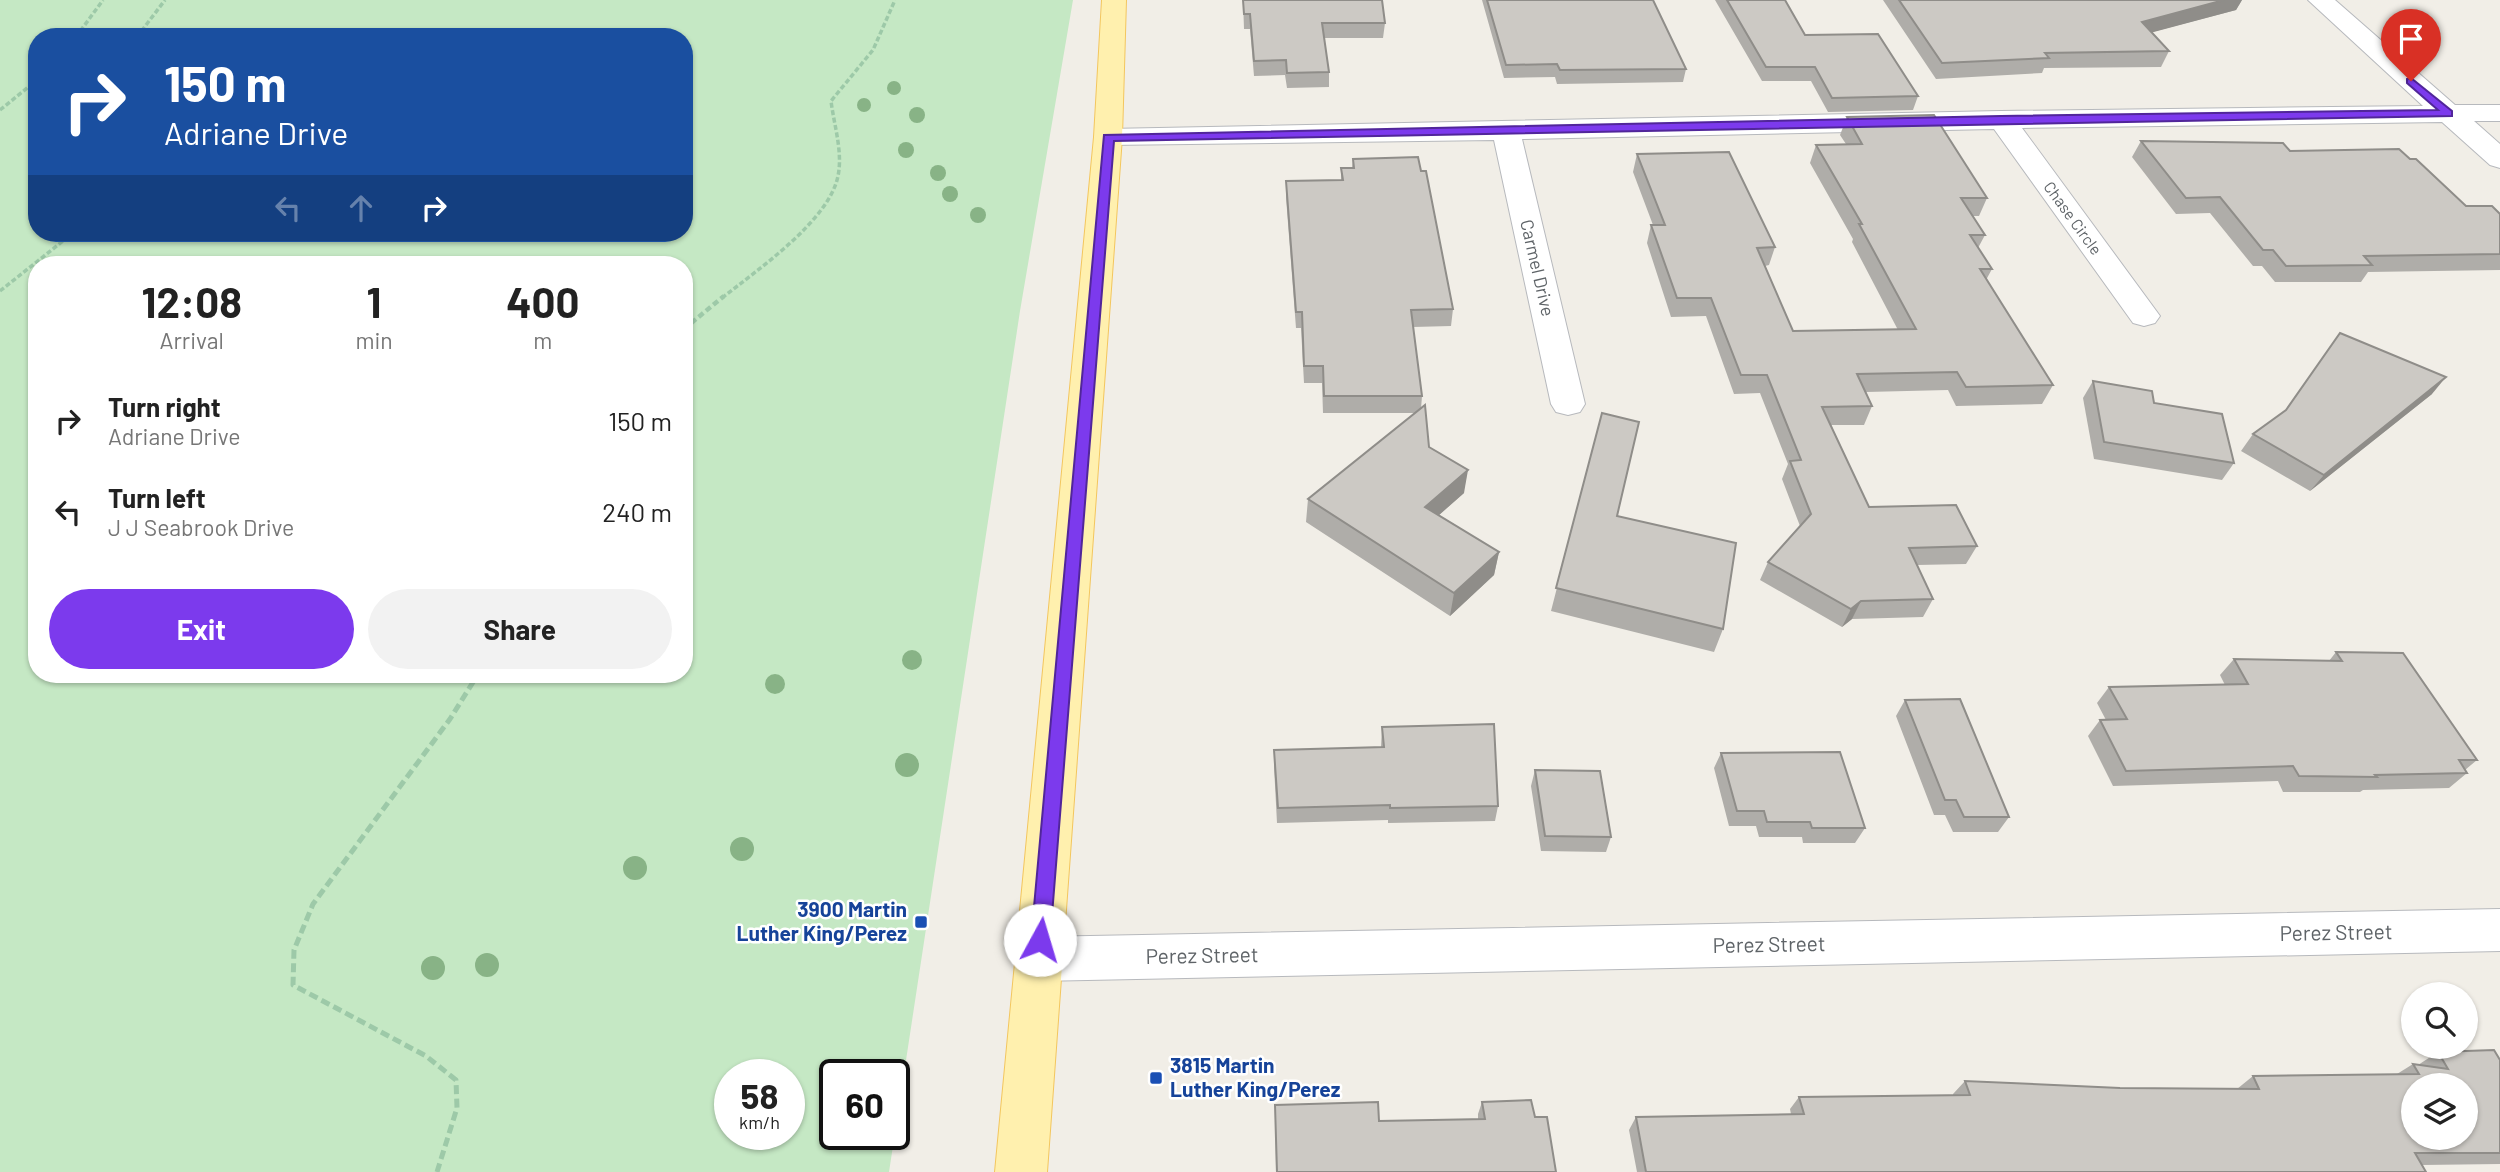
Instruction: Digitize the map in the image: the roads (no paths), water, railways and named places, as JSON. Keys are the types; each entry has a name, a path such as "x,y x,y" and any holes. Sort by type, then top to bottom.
{"main road":[{"path":"1021,1172 1108,137 1114,0"}],"street":[{"path":"2320,0 2500,159"},
{"path":"1108,137 1506,132 2001,119 2500,113"},
{"name":"Chase Circle","path":"2001,119 2144,316"},
{"name":"Carmel Drive","path":"1506,132 1568,404"},
{"name":"Perez Street","path":"1038,959 2500,930"}],"place":[{"name":"3900 Martin Luther King/Perez","path":"921,922"},
{"name":"3815 Martin Luther King/Perez","path":"1156,1078"}]}
